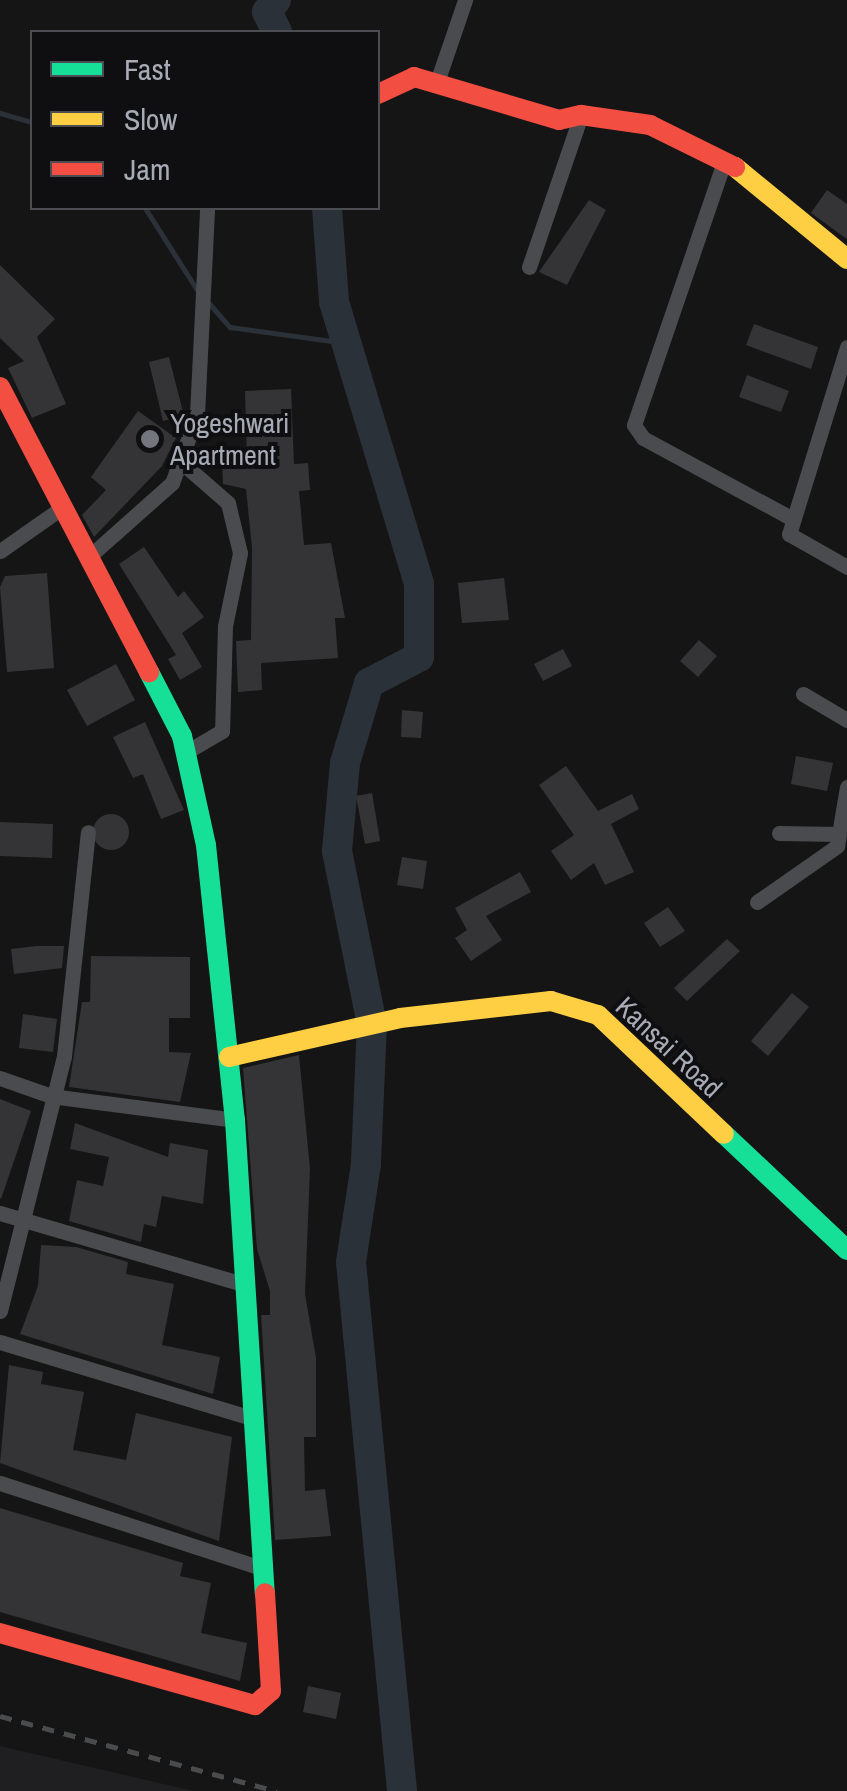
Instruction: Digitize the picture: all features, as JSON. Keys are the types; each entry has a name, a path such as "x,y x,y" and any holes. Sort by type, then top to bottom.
{"street":[{"path":"437,82 465,0"},
{"path":"380,93 414,77 559,120 581,115 650,126 756,178 803,218 818,243 847,259"},
{"path":"529,267 581,115"},
{"path":"724,162 634,424 643,438 793,519"},
{"path":"92,554 172,483 197,415 207,210"},
{"path":"847,347 840,388 789,534 847,567"},
{"path":"0,387 60,509 92,554 186,752 206,845 235,1120 242,1284 271,1691 264,1705 0,1632"},
{"path":"180,461 228,503 240,553 225,626 222,731 186,752"},
{"path":"0,551 60,509"},
{"path":"803,694 847,720"},
{"path":"758,902 828,855 838,834 847,787"},
{"path":"0,1311 64,1056 88,832"},
{"path":"778,832 838,834"},
{"name":"Kansai Road","path":"229,1056 400,1018 551,1001 598,1015 847,1250"},
{"path":"0,1078 51,1096 235,1120"},
{"path":"0,1212 242,1284"},
{"path":"0,1342 251,1418"},
{"path":"0,1483 262,1568"}],"shaded area":[{"path":"0,1746 194,1791 0,1791"}],"building":[{"path":"827,190 847,204 847,239 811,213"},
{"path":"589,200 606,210 567,285 539,272"},
{"path":"0,265 55,319 37,337 66,404 32,418 8,368 24,361 0,338"},
{"path":"754,324 818,347 811,369 746,345"},
{"path":"169,357 184,416 163,421 149,362"},
{"path":"747,375 789,391 781,412 739,397"},
{"path":"291,389 294,464 308,463 310,490 299,491 304,545 331,543 345,618 335,618 338,658 261,663 262,690 238,692 236,641 251,640 252,548 246,489 223,484 222,462 247,460 245,391"},
{"path":"138,411 176,438 162,466 94,537 82,515 106,490 91,477"},
{"path":"144,547 178,597 184,591 204,617 182,633 202,667 180,680 168,659 176,655 119,564"},
{"path":"47,573 54,668 7,672 0,587 5,576"},
{"path":"504,578 509,620 462,623 458,583"},
{"path":"699,640 717,656 698,677 680,661"},
{"path":"563,649 572,666 543,681 534,664"},
{"path":"116,664 135,700 87,726 67,690"},
{"path":"402,710 423,712 421,738 401,737"},
{"path":"145,722 184,810 161,819 143,774 133,778 113,737"},
{"path":"796,756 833,763 827,791 791,784"},
{"path":"566,766 598,811 632,794 639,809 611,824 634,872 605,885 594,863 571,880 551,851 574,835 539,785"},
{"path":"372,793 380,841 365,844 356,796"},
{"path":"111,814 124,819 129,832 124,845 111,850 98,845 93,832 98,819"},
{"path":"0,822 53,824 52,858 0,856"},
{"path":"402,857 427,861 423,889 397,885"},
{"path":"520,872 531,892 486,916 502,940 471,961 455,938 467,930 455,908"},
{"path":"668,907 685,931 660,947 644,923"},
{"path":"727,939 740,951 687,1001 674,988"},
{"path":"64,946 62,968 14,974 11,949"},
{"path":"91,956 190,957 190,1018 169,1018 169,1052 191,1053 180,1102 69,1087 82,1002 90,1002"},
{"path":"792,993 809,1007 768,1056 751,1041"},
{"path":"23,1014 57,1019 53,1052 19,1048"},
{"path":"299,1055 310,1169 305,1294 316,1358 316,1437 304,1437 305,1491 325,1489 331,1536 275,1540 261,1315 270,1315 270,1291 257,1249 243,1068"},
{"path":"0,1099 31,1111 1,1199 0,1198"},
{"path":"75,1123 168,1157 170,1143 208,1150 203,1204 162,1196 156,1227 144,1224 141,1242 69,1221 77,1180 103,1186 109,1157 70,1149"},
{"path":"41,1245 76,1247 128,1262 126,1274 174,1284 162,1345 220,1357 213,1394 20,1334 38,1286"},
{"path":"9,1365 43,1372 41,1384 84,1392 73,1450 126,1460 136,1413 232,1437 219,1541 0,1463"},
{"path":"0,1508 183,1563 180,1576 211,1583 201,1633 247,1643 240,1681 0,1612"},
{"path":"308,1686 341,1693 336,1719 303,1712"}],"waterway":[{"path":"276,0 267,12 276,30"},
{"path":"0,113 30,121"},
{"path":"146,210 199,293"},
{"path":"327,210 334,302 419,584 419,657 369,683 345,763 337,851 372,1024 366,1164 351,1262 402,1791"},
{"path":"207,301 230,327 346,343"}],"railway":[{"path":"0,1716 277,1791"}],"traffic: fast":[{"path":"149,672 182,736 206,845 235,1120 265,1593"},
{"path":"724,1134 847,1250"}],"traffic: slow":[{"path":"735,167 847,259"},
{"path":"229,1057 400,1018 551,1001 598,1015 724,1134"}],"traffic: jam":[{"path":"380,93 414,77 559,120 581,115 650,125 735,167"},
{"path":"0,387 149,672"},
{"path":"0,1633 255,1705 271,1691 265,1593"}],"place":[{"name":"Yogeshwari Apartment","path":"150,439"}]}
